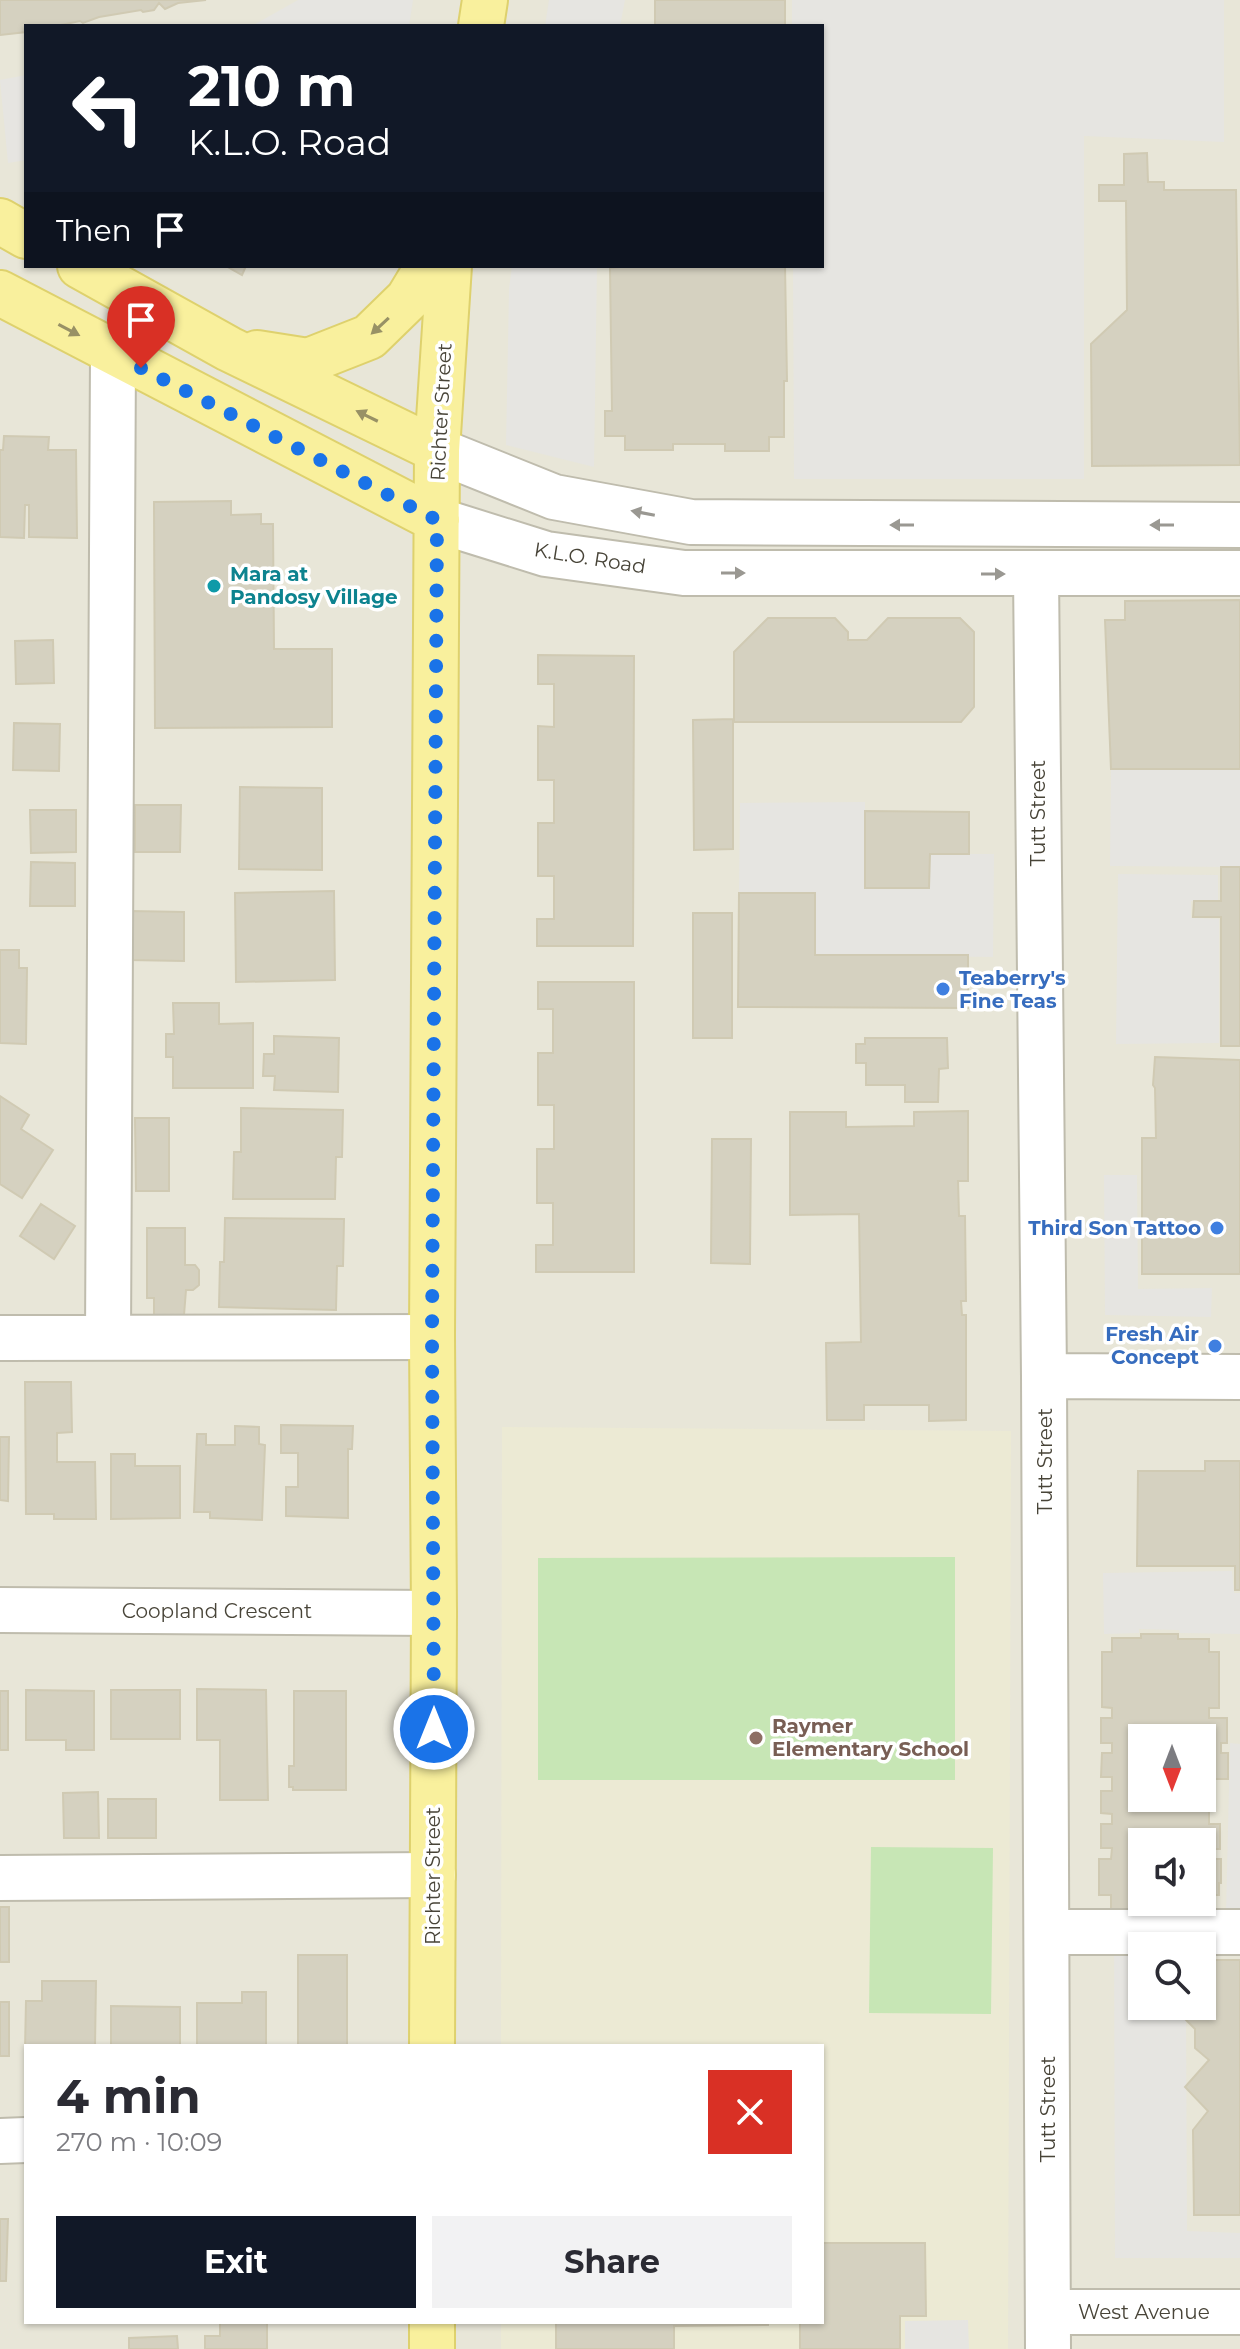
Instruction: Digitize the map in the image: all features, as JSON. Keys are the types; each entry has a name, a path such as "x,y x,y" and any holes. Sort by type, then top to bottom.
{"main road":[{"path":"481,24 485,0"},
{"path":"0,221 24,235"},
{"path":"84,268 229,349 437,450"},
{"path":"229,349 308,361 369,337 408,299 427,268"},
{"name":"Richter Street","path":"432,2044 437,450 449,268"},
{"name":"K.L.O. Road","path":"0,293 437,520"},
{"path":"432,2324 432,2349"}],"street":[{"path":"108,1337 113,354"},
{"path":"437,450 554,497 691,522 1240,525"},
{"name":"K.L.O. Road","path":"437,520 546,554 684,573 1240,573"},
{"name":"Tutt Street","path":"1036,574 1049,2330"},
{"path":"0,1338 432,1337"},
{"path":"1044,1376 1240,1377"},
{"name":"Coopland Crescent","path":"0,1610 434,1613"},
{"path":"0,1878 433,1875"},
{"path":"1047,1932 1240,1932"},
{"path":"0,2141 24,2140"},
{"name":"West Avenue","path":"1049,2330 1240,2312"}],"shaded area":[{"path":"0,0 1240,0 1240,2349 0,2349"},
{"path":"298,0 413,0 409,24 256,24"},
{"path":"549,0 625,0 620,24 545,24"},
{"path":"792,0 1224,0 1224,142 1084,136 1084,479 794,479 793,268 824,268 824,24 792,24"},
{"path":"24,75 24,160 8,163 0,80"},
{"path":"512,268 597,268 594,467 506,445"},
{"path":"1111,769 1240,769 1240,867 1110,866"},
{"path":"865,802 865,888 929,888 930,854 994,854 993,957 815,955 815,893 739,893 740,803"},
{"path":"1118,874 1218,875 1218,900 1191,901 1191,918 1219,919 1219,1043 1116,1044"},
{"path":"1104,1175 1137,1175 1138,1289 1212,1288 1211,1317 1105,1315"},
{"name":"Raymer Elementary School","path":"502,1427 1011,1431 1008,2349 501,2349 501,2324 824,2324 824,2044 501,2044"},
{"path":"1232,1571 1234,1593 1240,1593 1240,1634 1139,1629 1139,1633 1104,1634 1103,1573"},
{"path":"1230,1743 1240,1744 1240,1953 1216,1951 1216,1932 1128,1932 1128,2020 1186,2020 1187,2231 1240,2233 1240,2258 1115,2258 1114,1917 1226,1914"},
{"path":"968,2320 969,2349 905,2349 905,2321"}],"green space":[{"path":"955,1557 955,1780 538,1780 538,1558"},
{"path":"871,1847 993,1848 991,2014 869,2013"}],"building":[{"path":"0,0 206,0 178,3 165,9 159,3 154,10 99,17 83,23 24,24 24,32 0,35"},
{"path":"655,0 785,0 785,24 655,24"},
{"path":"1147,153 1148,182 1164,182 1164,190 1236,190 1240,465 1092,466 1091,344 1127,310 1126,201 1099,201 1099,185 1124,185 1124,154"},
{"path":"230,268 245,268 242,275"},
{"path":"610,268 785,268 787,381 784,381 784,437 769,437 769,451 725,451 725,444 673,444 673,450 625,450 625,436 605,436 605,411 612,411"},
{"path":"4,436 49,437 48,450 76,450 77,538 29,537 29,505 25,505 24,538 0,537 0,450 3,450"},
{"name":"Mara at Pandosy Village","path":"231,501 231,515 261,514 261,524 273,524 274,649 332,649 332,727 155,728 154,502"},
{"path":"1240,600 1240,769 1111,769 1105,620 1125,620 1125,601"},
{"path":"768,618 835,618 848,632 848,640 867,640 888,618 960,618 974,632 974,707 961,722 734,722 734,652"},
{"path":"53,640 54,683 16,684 15,641"},
{"path":"538,655 634,656 633,946 537,946 537,919 554,919 554,876 538,876 538,823 554,823 554,780 538,780 538,726 554,727 554,684 538,684"},
{"path":"733,719 733,849 694,850 693,720"},
{"path":"14,723 60,724 59,771 13,770"},
{"path":"240,787 322,788 322,870 239,869"},
{"path":"135,805 181,805 180,852 135,852"},
{"path":"30,810 76,810 76,852 31,853"},
{"path":"865,811 969,812 969,854 930,854 929,888 865,888"},
{"path":"31,862 75,863 75,906 30,906"},
{"path":"1221,867 1240,867 1240,1046 1221,1046 1221,917 1193,917 1194,901 1221,901"},
{"path":"334,891 335,980 236,982 235,893"},
{"path":"739,893 815,893 815,955 968,955 968,1008 738,1007"},
{"path":"130,911 184,912 184,961 129,960"},
{"path":"693,913 732,913 732,1038 693,1038"},
{"path":"0,950 19,950 19,968 27,968 26,1044 0,1043"},
{"path":"538,982 634,982 634,1272 536,1272 536,1245 553,1245 553,1203 537,1203 537,1149 554,1149 554,1105 538,1105 538,1053 553,1053 553,1009 538,1009"},
{"path":"173,1003 219,1003 219,1024 253,1023 253,1088 173,1088 173,1057 166,1057 166,1034 174,1034"},
{"path":"274,1036 339,1038 338,1092 274,1090 275,1076 263,1076 264,1054 274,1054"},
{"path":"865,1038 947,1038 948,1068 939,1069 938,1102 905,1102 905,1085 866,1085 866,1063 856,1063 856,1044 865,1044"},
{"path":"1155,1057 1240,1060 1240,1274 1142,1274 1142,1138 1156,1138"},
{"path":"0,1096 29,1115 21,1129 53,1150 22,1198 0,1184"},
{"path":"241,1108 343,1110 342,1157 336,1157 335,1199 233,1199 234,1152 241,1152"},
{"path":"968,1111 968,1181 958,1181 959,1216 965,1216 966,1301 961,1301 962,1315 966,1315 966,1420 929,1421 929,1405 864,1405 864,1420 827,1420 826,1343 861,1342 859,1214 790,1215 790,1112 846,1112 846,1127 914,1126 914,1112"},
{"path":"135,1118 169,1118 169,1191 136,1191"},
{"path":"712,1139 751,1139 750,1264 711,1263"},
{"path":"41,1204 75,1226 54,1259 20,1236"},
{"path":"225,1218 344,1219 343,1266 337,1266 336,1310 219,1307"},
{"path":"147,1228 185,1228 185,1265 195,1265 199,1270 199,1285 193,1290 186,1290 184,1315 154,1315 154,1298 147,1298"},
{"path":"25,1382 71,1382 72,1432 57,1433 57,1462 95,1462 96,1519 54,1519 54,1514 26,1514"},
{"path":"281,1425 353,1426 352,1449 348,1449 348,1518 286,1516 286,1487 298,1487 298,1453 281,1453"},
{"path":"235,1426 259,1427 259,1444 265,1445 262,1520 210,1518 210,1512 194,1512 197,1434 206,1434 206,1445 235,1445"},
{"path":"0,1437 9,1437 8,1501 0,1500"},
{"path":"111,1454 135,1454 135,1466 180,1466 180,1518 111,1519"},
{"path":"1205,1461 1240,1461 1240,1590 1235,1590 1235,1566 1137,1566 1138,1471 1205,1471"},
{"path":"1178,1634 1178,1639 1209,1639 1209,1652 1219,1652 1219,1708 1209,1708 1209,1718 1227,1718 1227,1743 1221,1743 1221,1753 1228,1753 1228,1779 1216,1779 1216,1724 1128,1724 1128,1812 1209,1812 1209,1824 1220,1824 1220,1849 1216,1849 1216,1828 1128,1828 1128,1909 1111,1909 1111,1895 1099,1895 1099,1859 1111,1859 1112,1848 1101,1848 1101,1824 1112,1824 1112,1814 1101,1813 1101,1791 1112,1791 1112,1777 1101,1777 1102,1753 1112,1753 1112,1743 1101,1743 1101,1718 1112,1718 1112,1708 1102,1707 1102,1652 1112,1652 1112,1638"},
{"path":"197,1689 266,1690 268,1800 220,1800 220,1740 197,1740"},
{"path":"26,1690 94,1691 94,1750 66,1750 66,1740 26,1740"},
{"path":"111,1690 180,1690 180,1739 111,1739"},
{"path":"0,1691 8,1691 8,1750 0,1750"},
{"path":"294,1691 346,1691 346,1790 293,1790 289,1787 289,1766 294,1766"},
{"path":"98,1792 99,1838 64,1838 63,1793"},
{"path":"108,1799 156,1799 156,1838 108,1838"},
{"path":"1216,1859 1221,1859 1219,1895 1216,1895"},
{"path":"0,1907 9,1907 9,1962 0,1962"},
{"path":"298,1955 347,1955 347,2044 298,2044"},
{"path":"1216,1960 1240,1960 1240,2215 1194,2215 1193,2130 1208,2111 1185,2087 1209,2060 1195,2048 1195,2029 1186,2020 1216,2020"},
{"path":"42,1981 96,1981 95,2044 25,2044 26,2001 42,2001"},
{"path":"242,1992 266,1992 266,2044 197,2044 197,2003 242,2003"},
{"path":"0,2002 9,2002 9,2056 0,2056"},
{"path":"111,2006 180,2007 180,2044 111,2044"},
{"path":"0,2219 8,2219 6,2281 0,2281"},
{"path":"824,2243 925,2243 926,2316 900,2316 900,2349 800,2349 800,2324 824,2324"},
{"path":"220,2324 267,2324 267,2349 205,2349 205,2336 220,2336"},
{"path":"556,2324 768,2324 674,2326 674,2349 556,2349"},
{"path":"177,2336 178,2349 129,2349 129,2338"}],"place":[{"name":"Mara at Pandosy Village","path":"214,586"},
{"name":"Teaberry's Fine Teas","path":"943,989"},
{"name":"Third Son Tattoo","path":"1217,1228"},
{"name":"Fresh Air Concept","path":"1215,1346"},
{"name":"Raymer Elementary School","path":"756,1738"}],"route":[{"path":"141,368 437,520 432,1337 434,1729"}]}
